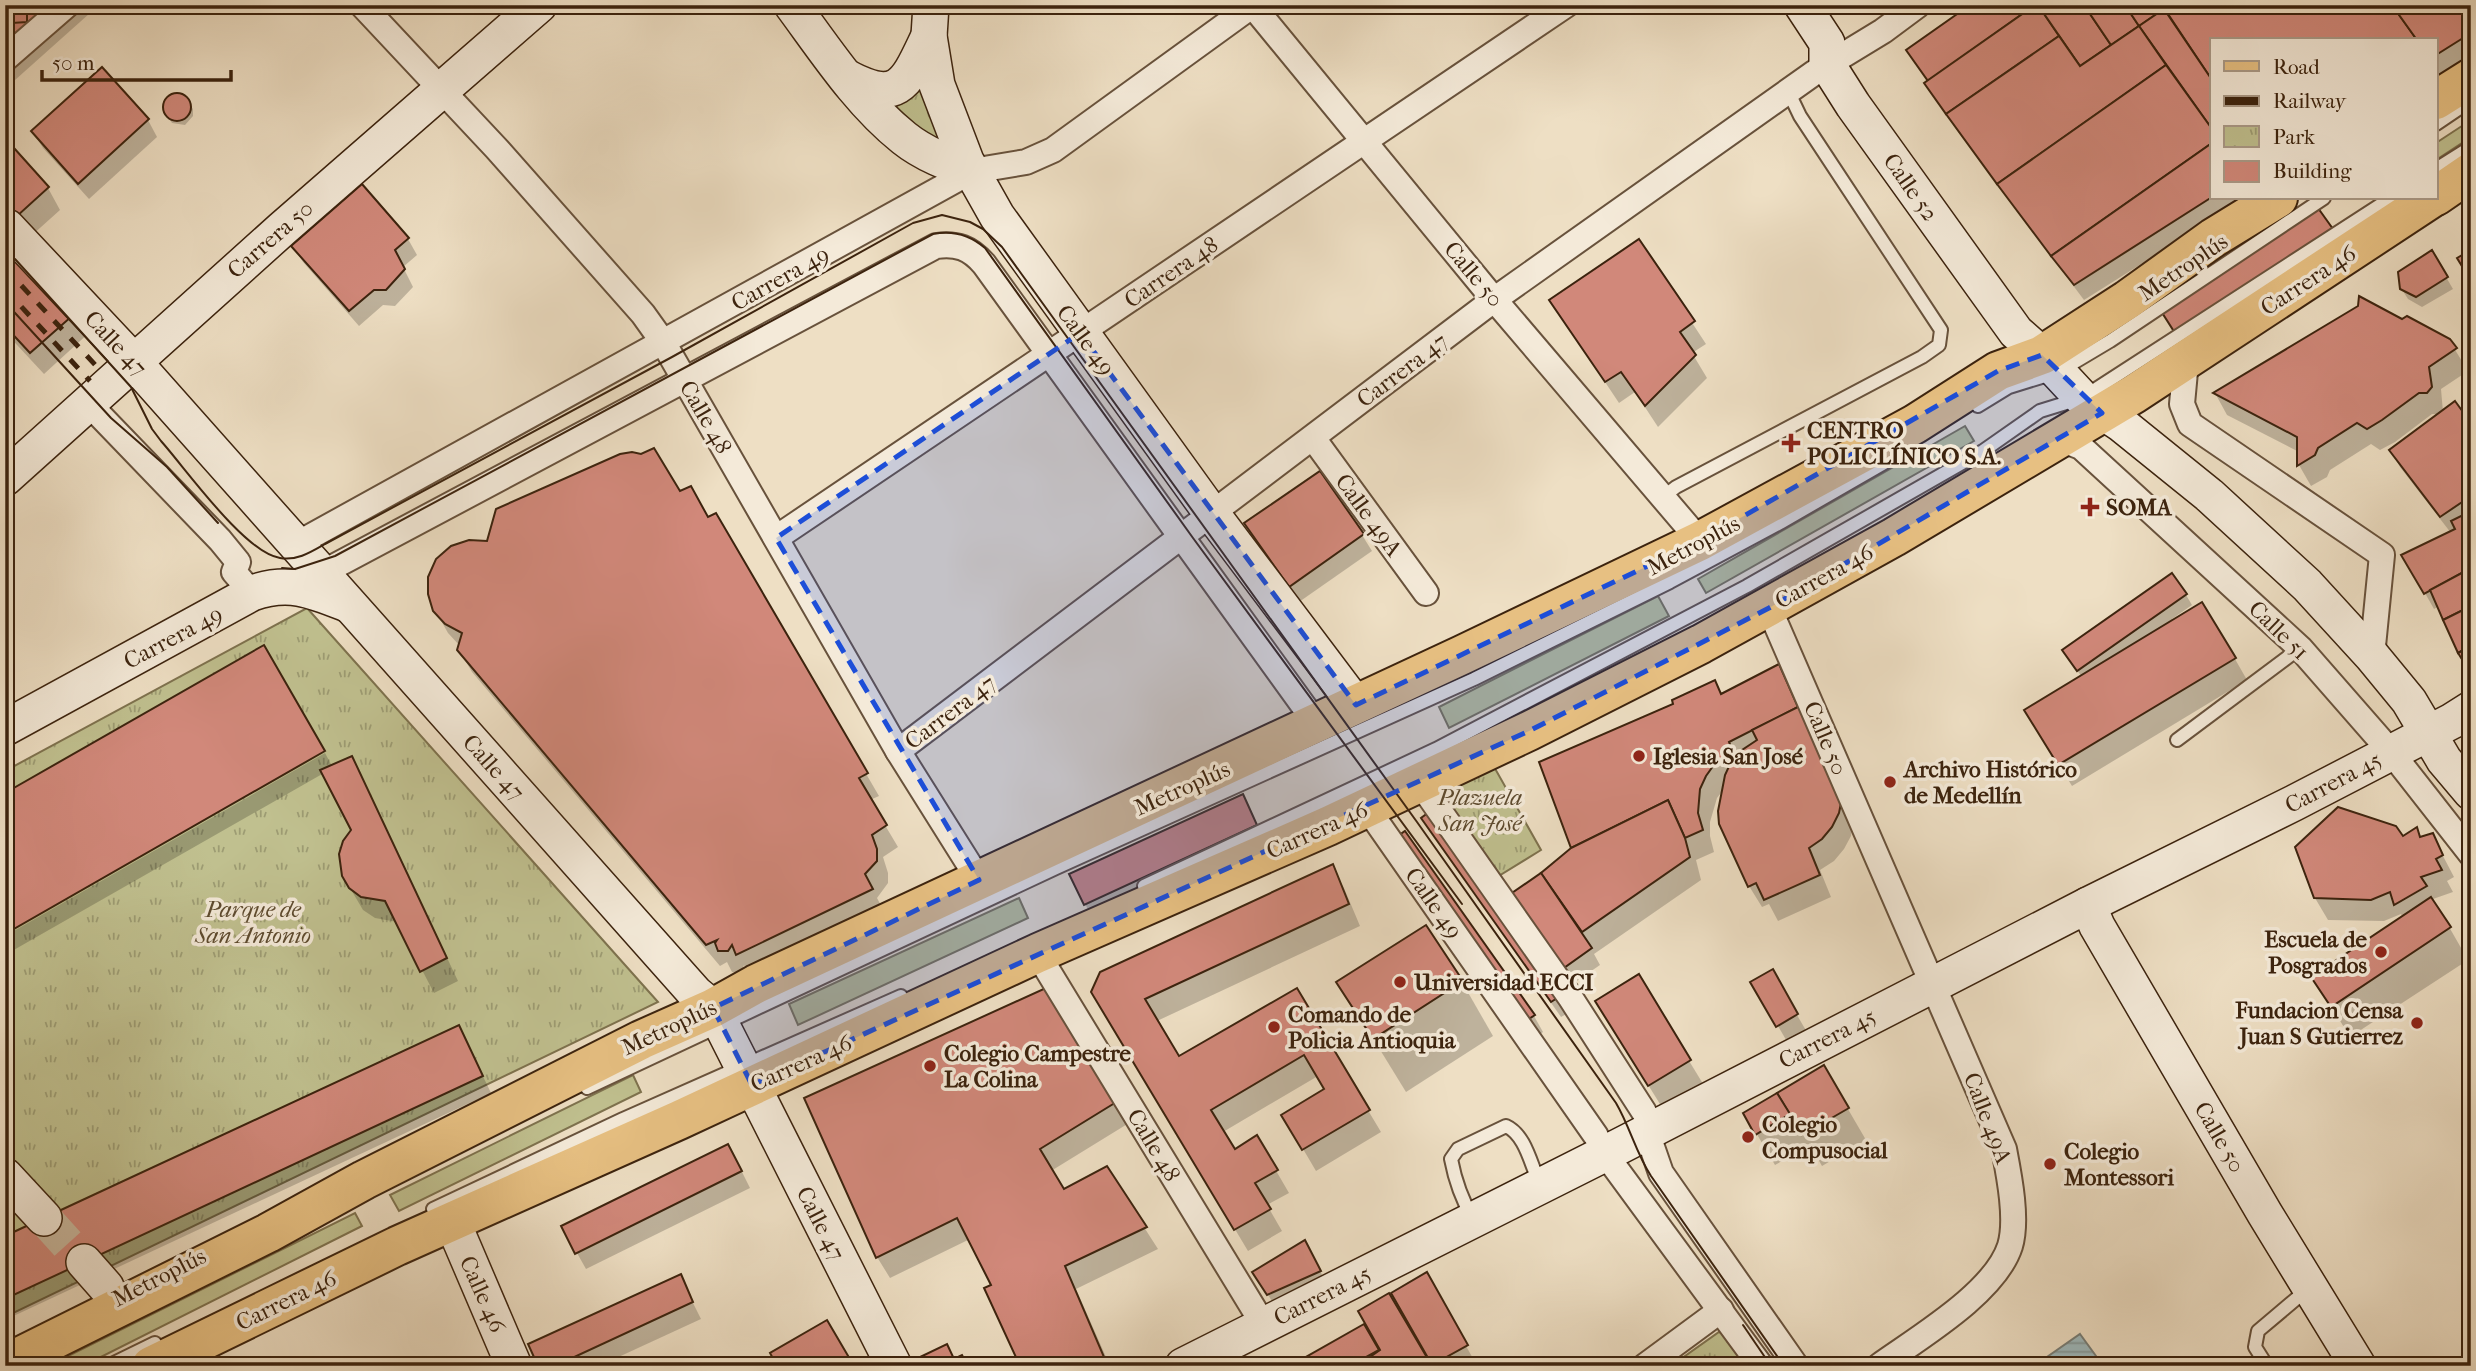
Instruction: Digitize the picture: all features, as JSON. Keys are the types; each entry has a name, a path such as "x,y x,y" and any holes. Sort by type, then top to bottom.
{"main road":[{"path":"2438,99 2471,78"},
{"name":"Carrera 46","path":"2438,194 2471,172"},
{"path":"5,1363 268,1233 364,1180 641,1040 717,1017 756,984 1356,705 1700,541 1915,424 1998,371 2050,364 2127,300 2213,238 2275,200"},
{"name":"Carrera 46","path":"170,1355 439,1217 679,1120 747,1076 1038,953 1367,808 1529,731 1769,608 1941,510 2057,438 2092,405 2186,361 2429,200"},
{"path":"5,1334 95,1275 254,1214 364,1180"}],"street":[{"path":"5,59 67,5"},
{"name":"Calle 48","path":"362,5 497,149 624,293 663,342 898,751 979,880"},
{"name":"Carrera 50","path":"5,478 133,361 539,5"},
{"path":"792,5 846,78 904,138 937,158 972,172"},
{"name":"Calle 50","path":"1252,5 1700,541"},
{"name":"Carrera 49","path":"297,544 972,172 1026,162 1053,149 1252,5"},
{"name":"Carrera 48","path":"776,538 1566,5"},
{"name":"Calle 52","path":"1802,5 1827,43 1827,64 1853,105 1988,296 2016,332 2050,364"},
{"name":"Carrera 47","path":"898,751 1495,299 1827,64 1918,5"},
{"path":"846,78 875,91 897,87 912,71 930,21"},
{"name":"Calle 49","path":"930,21 937,85 972,172 997,216 1212,514 1356,705"},
{"name":"Calle 47","path":"7,227 133,361 717,1017 894,1366"},
{"name":"Carrera 49","path":"322,573 936,246 949,244 962,247"},
{"name":"Calle 49","path":"962,247 975,253 984,264 1316,723"},
{"path":"2186,361 2182,404 2190,424 2382,555 2372,656"},
{"path":"2050,364 2092,405 2153,449 2259,539 2307,585 2409,701 2444,760 2471,792"},
{"path":"87,402 220,540 238,562 234,572 252,593"},
{"name":"Calle 49A","path":"1313,438 1426,593"},
{"name":"Calle 51","path":"2057,438 2081,447 2300,648 2391,752 2471,854"},
{"name":"Carrera 49","path":"5,728 252,593 295,586 348,604"},
{"name":"Calle 50","path":"1769,608 1932,985"},
{"name":"Carrera 45","path":"1183,1366 2088,905 2294,803 2471,709"},
{"path":"1420,783 1570,998 1644,1112"},
{"name":"Calle 49","path":"1367,808 1597,1136"},
{"name":"Calle 50","path":"2088,905 2097,926 2358,1366"},
{"name":"Calle 48","path":"1045,965 1263,1324"},
{"name":"Calle 49A","path":"1879,1366 1971,1299 1996,1270 2010,1246 2011,1184 2004,1149 1932,985"},
{"path":"1651,1147 1661,1173 1796,1366"},
{"path":"1614,1166 1761,1366"},
{"path":"5,1175 44,1218"},
{"name":"Calle 46","path":"439,1217 514,1366"},
{"path":"1645,1366 1721,1310"}],"lane":[{"path":"1663,497 1676,487 1922,357 1939,345 1941,330 1800,117 1789,93"},
{"path":"2438,123 2471,100"},
{"path":"2438,168 2471,147"},
{"name":"Metroplús","path":"1968,412 2050,364 2110,341 2321,200"},
{"path":"1136,890 1436,749 1747,586 1983,451 2040,411 2092,405 2388,200"},
{"name":"Metroplús","path":"575,1094 717,1017 1056,868 1487,673 1780,523 1902,452"},
{"path":"2178,740 2300,648"},
{"path":"747,1076 912,991"},
{"path":"1473,1219 1464,1204 1454,1175 1451,1158 1458,1149 1506,1126 1520,1137 1540,1185"},
{"name":"Metroplús","path":"29,1366 303,1229"},
{"path":"2267,1366 2255,1347 2258,1331 2309,1287"},
{"path":"108,1366 170,1355"}],"highlighted area":[{"path":"1080,333 1356,705 1700,541 1998,371 2042,355 2102,413 1769,608 1529,731 752,1085 713,1008 979,880 776,538"}],"green space":[{"path":"921,80 946,144 888,111 908,98"},
{"path":"2471,120 2471,137 2438,159 2438,142"},
{"path":"1965,426 1974,441 1706,593 1698,579"},
{"path":"1658,596 1669,616 1449,728 1439,707"},
{"name":"Parque de San Antonio","path":"307,608 658,1002 5,1317 5,771"},
{"name":"Plazuela San José","path":"1493,765 1541,850 1489,882 1428,795"},
{"path":"1019,898 1028,918 798,1025 789,1004"},
{"path":"633,1075 641,1092 399,1211 390,1195"},
{"path":"355,1213 362,1226 83,1366 48,1366"},
{"path":"1719,1332 1724,1334 1749,1366 1671,1366"}],"water":[{"path":"2080,1334 2096,1356 2083,1366 2034,1366"}],"building":[{"path":"5,5 63,5 5,57"},
{"path":"1970,5 2035,5 1928,81 1906,50"},
{"path":"2038,5 2059,36 1946,114 1924,83"},
{"path":"2038,5 2084,5 2111,45 2080,66"},
{"path":"2084,5 2125,5 2139,26 2111,45"},
{"path":"2125,5 2162,5 2164,9 2139,26"},
{"path":"2162,5 2392,5 2416,38 2210,38 2210,77"},
{"path":"2392,5 2471,5 2471,33 2438,54 2438,38 2416,38"},
{"path":"27,7 27,22 12,23 11,8"},
{"path":"2164,9 2210,77 2210,126 2139,26"},
{"path":"2139,26 2166,65 1997,184 1946,114 2059,36 2080,66"},
{"path":"2166,65 2210,126 2210,144 2051,256 1997,184"},
{"path":"102,67 149,119 78,184 31,131"},
{"path":"177,93 187,97 191,107 187,117 177,121 167,117 163,107 167,97"},
{"path":"5,138 49,187 6,226 80,309 30,353 5,326"},
{"path":"2210,144 2210,198 2074,285 2051,256"},
{"path":"362,184 409,238 395,250 405,269 386,290 374,290 349,311 291,246"},
{"path":"2318,208 2333,229 2175,333 2161,311"},
{"path":"1639,239 1695,321 1680,332 1696,355 1645,406 1621,372 1605,382 1549,300"},
{"path":"2432,250 2448,277 2416,297 2400,289 2398,272"},
{"path":"2471,250 2471,281 2457,258"},
{"path":"2359,296 2402,319 2407,316 2450,339 2457,348 2429,367 2432,387 2427,393 2419,393 2367,429 2357,423 2318,448 2315,455 2297,466 2297,437 2213,393 2358,306"},
{"path":"2455,401 2471,423 2471,496 2440,517 2389,450"},
{"path":"654,448 680,491 691,486 708,517 716,513 868,773 859,778 887,825 872,835 877,849 877,861 865,874 873,889 736,955 732,945 728,951 718,951 715,943 717,940 706,945 457,650 462,633 445,624 433,611 428,594 428,577 436,559 451,546 469,540 487,541 496,509 620,454 641,454"},
{"path":"1320,471 1364,534 1289,587 1244,523"},
{"path":"2471,511 2471,568 2424,594 2401,555 2455,529 2451,521"},
{"path":"2471,568 2471,606 2443,620 2430,590"},
{"path":"2172,573 2187,594 2077,671 2062,650"},
{"path":"2202,602 2236,658 2058,765 2024,710"},
{"path":"2471,606 2471,646 2458,653 2443,620"},
{"path":"264,645 325,751 5,934 5,793"},
{"path":"2471,646 2471,674 2458,653"},
{"name":"Iglesia San José","path":"1779,664 1798,707 1729,742 1733,751 1716,762 1700,789 1698,813 1703,830 1685,838 1668,800 1571,848 1539,762 1673,704 1672,700 1715,680 1721,694"},
{"path":"1806,703 1842,798 1839,813 1822,839 1809,848 1820,875 1764,900 1756,883 1748,887 1719,824 1718,811 1725,775 1731,762 1757,740 1752,730"},
{"path":"352,756 447,958 420,972 385,901 361,897 349,888 342,876 339,854 343,841 351,830 320,770"},
{"path":"1243,794 1257,825 1084,905 1069,874"},
{"path":"1668,800 1685,838 1690,857 1582,932 1541,873 1571,848"},
{"path":"2338,807 2396,826 2403,836 2417,827 2420,837 2433,833 2443,855 2436,859 2442,870 2421,877 2427,886 2394,905 2390,892 2371,900 2314,898 2295,847"},
{"path":"1432,810 1562,995 1551,1002 1421,818"},
{"path":"1405,831 1535,1015 1524,1022 1395,838"},
{"name":"Comando de Policia Antioquia","path":"1333,864 1349,904 1145,999 1179,1056 1297,988 1370,1110 1302,1150 1281,1115 1324,1089 1304,1055 1211,1110 1235,1149 1257,1135 1278,1170 1255,1183 1271,1209 1234,1230 1091,992 1100,972"},
{"path":"1541,873 1592,948 1561,970 1509,895"},
{"name":"Escuela de Posgrados","path":"2431,897 2451,927 2331,1007 2311,977"},
{"name":"Universidad ECCI","path":"1426,925 1463,981 1373,1039 1336,982"},
{"path":"1773,969 1798,1014 1776,1027 1750,982"},
{"path":"1639,974 1691,1060 1648,1086 1595,1001"},
{"path":"1048,987 1118,1101 1040,1149 1064,1189 1107,1166 1147,1227 1065,1266 1107,1364 1105,1366 1020,1366 984,1288 991,1285 957,1218 876,1258 804,1098"},
{"path":"459,1025 483,1076 5,1299 5,1236"},
{"path":"1824,1065 1849,1108 1802,1135 1777,1093"},
{"path":"1777,1093 1790,1114 1755,1135 1743,1113"},
{"path":"728,1144 742,1171 575,1254 561,1226"},
{"path":"1305,1240 1321,1271 1267,1295 1252,1272"},
{"path":"1427,1272 1468,1345 1432,1365 1391,1293"},
{"path":"681,1274 693,1302 555,1366 538,1366 528,1344"},
{"path":"1389,1293 1432,1366 1375,1366 1370,1357 1380,1350 1358,1311"},
{"path":"827,1320 854,1366 777,1366 770,1353"},
{"path":"1364,1324 1379,1350 1350,1366 1311,1366 1306,1357"},
{"path":"947,1344 954,1359 962,1355 968,1366 922,1366 918,1358"}],"tunnel":[{"path":"44,1218 84,1262"}],"tram line":[{"path":"15,259 131,387 152,429 217,508 250,542 266,553 286,559 314,550 672,357 913,223 942,215 970,222 983,229 1002,247 1616,1103 1651,1176 1784,1366"},
{"path":"282,568 295,569 335,556 933,234 961,235 985,248 1193,538 1462,904"},
{"path":"5,302 111,418 167,467 218,523"},
{"path":"1743,1325 1771,1366"}],"railway":[{"path":"5,16 18,5"},
{"path":"5,268 100,370"},
{"path":"5,289 90,381"}],"place":[{"name":"CENTRO POLICLÍNICO S.A.","path":"1791,443"},
{"name":"SOMA","path":"2090,507"},
{"name":"Iglesia San José","path":"1639,756"},
{"name":"Archivo Histórico de Medellín","path":"1890,782"},
{"name":"Escuela de Posgrados","path":"2381,952"},
{"name":"Universidad ECCI","path":"1400,982"},
{"name":"Fundacion Censa Juan S Gutierrez","path":"2417,1023"},
{"name":"Comando de Policia Antioquia","path":"1274,1027"},
{"name":"Colegio Campestre La Colina","path":"930,1066"},
{"name":"Colegio Compusocial","path":"1748,1137"},
{"name":"Colegio Montessori","path":"2050,1164"}]}
